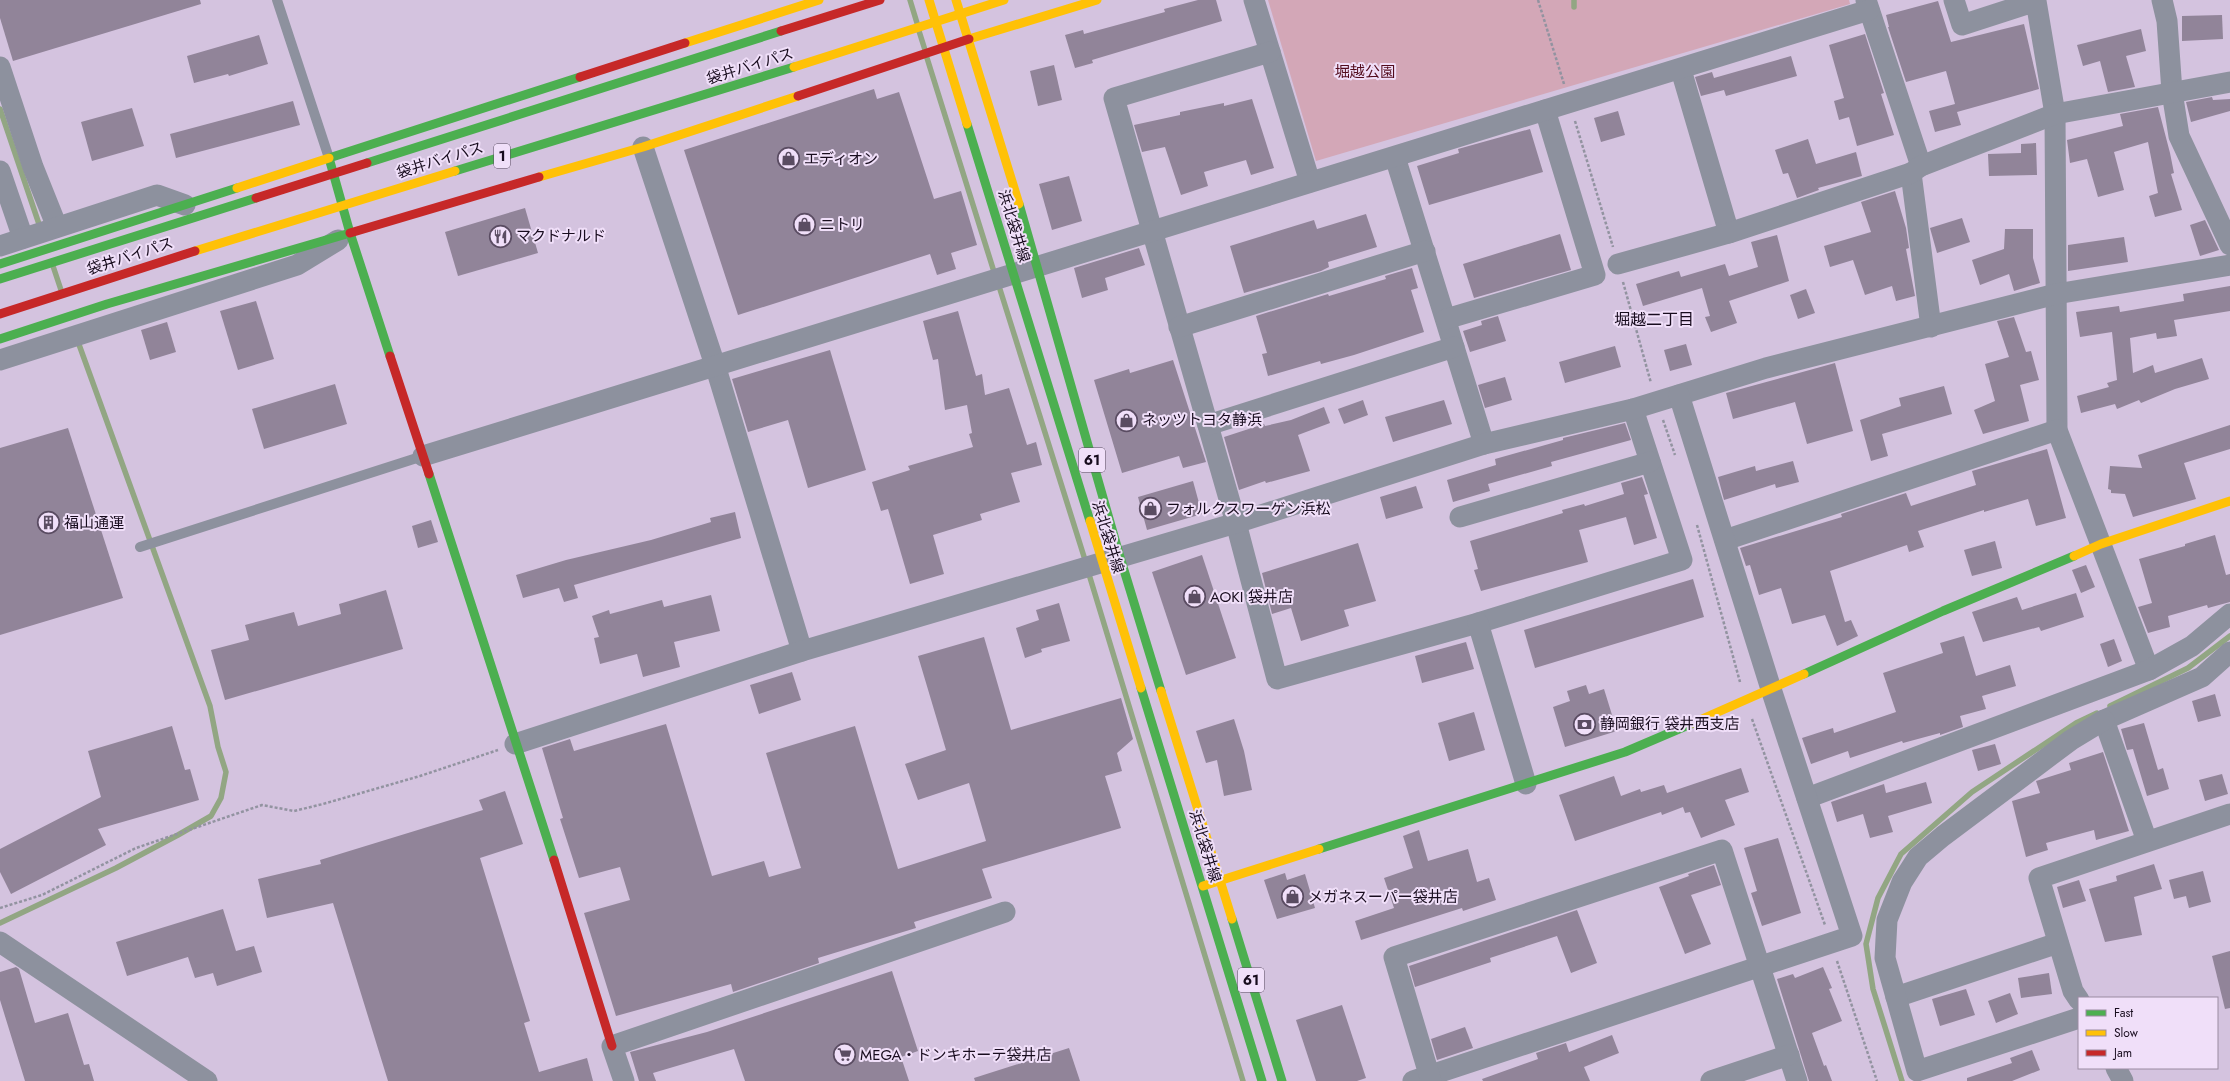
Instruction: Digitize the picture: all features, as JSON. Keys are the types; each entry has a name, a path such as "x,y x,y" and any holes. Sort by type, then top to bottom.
{"main road":[{"path":"0,264 820,0"},
{"name":"袋井バイパス","path":"0,279 880,0"},
{"name":"浜北袋井線","path":"929,0 1014,274 1220,880 1282,1081"},
{"name":"浜北袋井線","path":"956,0 1038,267 1110,560 1203,886 1262,1081"},
{"name":"袋井バイパス","path":"0,314 171,257 792,68 1004,0"},
{"path":"0,339 107,304 643,147 969,39 1097,0"},
{"path":"329,158 350,233 515,744 549,842 612,1046"},
{"path":"1203,886 1625,752 1746,701 1943,611 2101,544 2230,501"}],"street":[{"path":"1254,0 1310,182"},
{"path":"1954,0 1962,25 2036,1 2055,114 2057,430 2149,670"},
{"path":"2162,0 2167,21 2172,92 2179,136 2230,245"},
{"path":"422,456 1395,157 1569,102 1681,70 1868,5 1916,170 1931,327"},
{"path":"1270,52 1114,98 1236,523 1277,679 1478,623 1682,560 1633,409"},
{"path":"0,67 34,167 57,228"},
{"path":"1681,70 1729,233"},
{"path":"1618,264 1729,233 1916,170 2055,114 2230,82"},
{"path":"1446,319 1595,275 1545,110"},
{"path":"643,147 715,365 802,652"},
{"path":"1395,157 1484,444"},
{"path":"0,171 23,238"},
{"path":"0,246 158,195 185,205"},
{"path":"0,360 297,265 350,233"},
{"path":"1179,327 1425,251"},
{"path":"515,744 802,652 1236,523 1484,444 1656,403 1766,368 2056,294 2230,265"},
{"path":"1208,425 1454,347"},
{"path":"1679,396 1771,689 1852,936 1761,966 1424,1079 1394,956 1722,850 1761,966 1797,1081"},
{"path":"1725,540 2057,430"},
{"path":"1460,517 1650,462"},
{"path":"1807,798 2149,670 2192,646 2230,614"},
{"path":"1478,623 1526,784"},
{"path":"2078,1018 1917,1071 1885,958 1887,920 1902,882 1918,857 1943,836 2071,740 2104,720 2202,677 2230,652"},
{"path":"2104,720 2147,841"},
{"path":"2078,998 2073,991 2039,878 2230,814"},
{"path":"624,1081 612,1046 1005,912"},
{"path":"0,942 207,1081"},
{"path":"1896,997 2058,943"},
{"path":"1711,1081 1789,1055"},
{"path":"2117,1069 2123,1081"}],"lane":[{"path":"277,0 329,158"},
{"path":"140,547 422,456"}],"path":[{"path":"1538,0 1569,102"},
{"path":"1656,403 1677,460"},
{"path":"1696,519 1746,701 1831,943 1877,1081"},
{"path":"0,908 42,895 136,848 262,805 294,810 323,804 420,776 515,744"}],"green space":[{"name":"堀越公園","path":"1268,0 1849,0 1850,4 1316,161"}],"building":[{"path":"0,0 200,0 201,4 13,61 0,18"},
{"path":"1198,0 1216,0 1222,21 1092,60 1093,63 1075,68 1065,35 1083,30 1084,34 1165,12 1164,9"},
{"path":"1938,1 1951,42 2024,24 2039,89 1957,112 1961,125 1935,132 1929,111 1955,104 1946,71 1906,82 1888,27 1886,15"},
{"path":"2222,15 2223,39 2182,41 2182,16"},
{"path":"2141,29 2146,51 2126,56 2135,87 2108,92 2100,61 2083,66 2077,45"},
{"path":"1865,34 1884,93 1881,94 1894,135 1857,146 1849,117 1839,120 1834,101 1844,98 1829,45"},
{"path":"259,35 268,64 229,76 228,74 194,83 187,56"},
{"path":"1791,56 1797,76 1726,96 1724,90 1701,96 1695,77 1712,72 1714,78"},
{"path":"1054,65 1062,100 1038,106 1030,71"},
{"path":"874,89 877,99 899,92 934,199 961,191 977,245 951,253 956,269 937,275 930,254 738,315 684,150"},
{"path":"2212,97 2213,100 2230,99 2230,111 2191,122 2186,102"},
{"path":"1252,99 1274,168 1251,175 1246,160 1204,172 1208,186 1181,195 1165,147 1142,152 1134,125 1180,115 1180,112 1224,103 1224,106"},
{"path":"293,101 300,125 176,158 170,134"},
{"path":"2158,107 2174,173 2171,174 2182,210 2155,217 2149,196 2158,193 2148,142 2114,152 2124,190 2098,197 2087,159 2070,163 2067,140 2123,126 2120,114"},
{"path":"132,108 144,146 92,161 81,122"},
{"path":"1618,111 1625,135 1601,142 1594,118"},
{"path":"1530,129 1543,172 1429,205 1417,166 1459,153 1458,149"},
{"path":"1808,139 1816,164 1856,152 1862,176 1818,188 1819,190 1797,198 1788,173 1783,174 1775,150"},
{"path":"2036,143 2037,175 1989,176 1988,154 2021,153 2021,144"},
{"path":"1069,176 1082,221 1052,230 1039,184"},
{"path":"1895,191 1906,228 1909,248 1906,249 1915,296 1896,301 1892,286 1865,295 1853,260 1830,267 1824,246 1871,232 1861,202"},
{"path":"525,208 538,253 458,276 445,232"},
{"path":"1366,214 1377,247 1328,262 1329,267 1321,271 1244,293 1230,246 1314,220 1317,229"},
{"path":"1962,218 1970,242 1937,253 1930,228"},
{"path":"2205,220 2219,250 2200,256 2190,225"},
{"path":"2005,229 2033,229 2033,258 2040,283 2014,291 2009,274 1980,285 1972,260 2004,249"},
{"path":"1560,234 1571,270 1474,298 1463,264"},
{"path":"1777,235 1789,281 1729,301 1737,323 1711,332 1705,317 1710,316 1702,288 1643,306 1636,284 1679,271 1681,277 1725,264 1729,276 1758,267 1751,242"},
{"path":"2124,237 2128,262 2068,271 2068,245"},
{"path":"1139,248 1145,265 1105,278 1108,290 1082,298 1074,268"},
{"path":"1412,268 1418,288 1411,290 1424,332 1354,355 1321,364 1320,361 1268,376 1262,354 1267,353 1256,316 1328,294 1329,296 1386,279 1385,276"},
{"path":"2230,286 2230,311 2174,320 2177,336 2157,339 2156,333 2130,338 2133,373 2153,365 2155,373 2202,358 2209,379 2175,389 2141,403 2139,400 2117,409 2115,404 2081,413 2077,396 2109,387 2107,383 2117,380 2112,332 2080,337 2076,312 2119,306 2120,312 2184,301 2183,294"},
{"path":"1806,289 1815,313 1798,319 1790,295"},
{"path":"256,301 274,359 238,370 220,311"},
{"path":"958,311 976,376 982,374 985,395 1009,388 1027,445 1036,442 1042,465 1011,473 1020,502 980,514 982,520 933,535 944,574 910,584 888,509 881,511 872,482 910,470 908,466 973,447 969,434 972,433 967,405 945,410 938,359 933,360 923,321"},
{"path":"1498,316 1506,341 1470,352 1463,331 1482,325 1481,321"},
{"path":"2014,317 2026,352 2031,351 2039,380 2020,385 2029,421 1983,434 1974,410 1995,401 1985,364 2009,357 1997,321"},
{"path":"167,322 176,352 150,360 141,330"},
{"path":"1686,344 1692,365 1670,371 1664,350"},
{"path":"1615,346 1621,367 1565,383 1559,362"},
{"path":"830,350 866,470 808,488 788,420 748,432 732,379"},
{"path":"1173,360 1206,462 1183,468 1179,456 1122,473 1094,380 1129,369 1130,373"},
{"path":"1835,363 1853,431 1807,444 1795,402 1733,419 1726,393"},
{"path":"1505,377 1512,400 1485,408 1478,385"},
{"path":"335,384 347,424 264,449 252,409"},
{"path":"1944,386 1952,414 1882,434 1888,456 1871,461 1860,420 1901,406 1899,398"},
{"path":"1363,400 1368,415 1344,424 1338,409"},
{"path":"1444,400 1452,424 1393,442 1385,417"},
{"path":"1324,407 1330,423 1298,435 1310,471 1266,483 1265,481 1239,490 1224,437 1264,424 1265,426 1291,420"},
{"path":"1625,423 1631,440 1551,462 1552,466 1488,484 1490,491 1453,502 1447,480 1496,465 1495,459 1563,440 1563,438"},
{"path":"2230,425 2230,449 2184,463 2196,499 2133,517 2125,494 2111,493 2111,490 2108,489 2110,466 2142,468 2138,455"},
{"name":"福山通運","path":"68,428 123,598 0,635 0,448"},
{"path":"2047,449 2066,518 2036,526 2028,499 1984,512 1984,510 1918,531 1924,547 1909,552 1907,545 1830,571 1845,622 1851,620 1858,636 1837,646 1825,615 1792,624 1781,588 1759,595 1750,565 1746,566 1740,548 1842,517 1841,514 1906,493 1911,506 1976,485 1972,471"},
{"path":"1793,461 1799,482 1776,488 1775,484 1724,500 1718,477 1755,466 1756,471"},
{"path":"1642,477 1648,494 1644,495 1657,538 1634,545 1626,517 1579,530 1588,562 1481,591 1474,570 1478,569 1470,541 1563,513 1562,510 1584,504 1585,506 1624,494 1621,483"},
{"path":"1193,481 1202,514 1147,530 1138,497"},
{"path":"1416,486 1423,508 1386,519 1380,497"},
{"path":"735,512 741,538 574,585 578,598 564,602 559,588 523,598 516,575 566,560 651,540 711,522 710,518"},
{"path":"431,520 438,542 418,548 412,526"},
{"path":"2215,535 2226,575 2230,574 2230,602 2208,608 2207,605 2168,616 2170,627 2148,633 2138,607 2152,603 2139,559 2185,546 2185,544"},
{"path":"1995,541 2002,568 1972,576 1964,550"},
{"path":"1358,543 1376,601 1344,610 1349,626 1301,641 1291,608 1272,614 1262,573"},
{"path":"1202,555 1236,658 1186,675 1152,572"},
{"path":"2086,565 2095,587 2081,593 2072,570"},
{"path":"1693,579 1704,617 1535,668 1524,630"},
{"path":"386,590 403,649 225,700 211,650 249,640 245,625 294,612 298,626 341,614 339,604"},
{"path":"2076,593 2084,617 2041,631 2039,627 1983,642 1972,612 2017,597 2022,610"},
{"path":"711,595 720,631 674,642 680,667 643,677 637,654 600,664 594,638 599,637 592,616 609,610 610,614 662,600 664,607"},
{"path":"1059,603 1070,641 1041,649 1042,652 1025,658 1016,628 1039,620 1036,610"},
{"path":"1964,636 1976,676 2010,665 2016,686 1982,696 1986,709 1960,716 1963,727 1940,735 1940,733 1903,743 1902,741 1850,758 1848,751 1811,764 1802,738 1833,728 1834,733 1896,712 1883,673 1943,653 1940,643"},
{"path":"984,637 1011,730 1121,698 1133,739 1117,753 1122,771 1105,776 1121,828 982,869 992,898 914,922 916,928 818,958 819,963 733,992 731,984 616,1016 584,913 630,900 620,867 579,878 560,819 563,818 542,748 570,739 574,751 666,724 712,876 764,861 769,877 801,868 766,753 855,726 898,869 986,841 969,783 918,800 905,764 946,750 918,656"},
{"path":"2114,639 2122,661 2108,667 2100,644"},
{"path":"1466,642 1474,669 1422,683 1415,656"},
{"path":"792,672 801,700 759,714 750,685"},
{"path":"1586,685 1589,694 1604,689 1617,731 1565,747 1553,707 1570,701 1567,691"},
{"path":"2215,694 2221,716 2198,722 2192,701"},
{"path":"1474,712 1485,750 1449,761 1438,723"},
{"path":"1234,719 1244,751 1252,790 1224,796 1217,760 1206,763 1196,731"},
{"path":"2144,723 2158,770 2163,768 2169,789 2147,796 2133,749 2127,750 2121,729"},
{"path":"172,726 185,770 190,769 199,800 98,829 106,845 11,894 0,872 0,849 101,797 88,751"},
{"path":"1995,744 2001,764 1978,771 1972,750"},
{"path":"2103,752 2129,831 2096,840 2094,830 2046,843 2048,850 2026,857 2012,801 2040,793 2036,781 2071,770 2069,763"},
{"path":"1741,768 1749,792 1725,800 1735,825 1701,838 1690,812 1685,813 1683,807 1662,815 1661,812 1575,841 1559,795 1614,776 1621,796 1640,789 1641,792 1664,785 1667,793"},
{"path":"2222,774 2228,794 2205,801 2199,780"},
{"path":"1926,782 1932,803 1888,816 1893,832 1870,838 1863,814 1837,822 1831,802 1884,784 1886,793"},
{"path":"505,791 523,844 480,858 530,1021 524,1023 539,1072 587,1058 593,1081 388,1081 333,903 267,918 258,879 321,864 320,860 483,810 479,800"},
{"path":"1419,830 1428,861 1468,849 1477,882 1489,878 1496,900 1463,911 1462,908 1361,940 1355,921 1394,908 1384,878 1413,868 1403,836"},
{"path":"1778,838 1801,913 1762,926 1751,893 1757,891 1744,848"},
{"path":"2154,864 2162,889 2134,897 2142,935 2105,942 2089,889 2117,881 2116,876"},
{"path":"1714,865 1721,885 1691,895 1711,944 1685,954 1659,887 1689,876 1688,874"},
{"path":"2203,871 2211,902 2189,908 2186,896 2174,899 2169,880"},
{"path":"1285,873 1287,880 1305,874 1315,908 1277,919 1264,880"},
{"path":"2079,880 2086,901 2063,908 2057,887"},
{"path":"223,909 236,951 254,946 262,972 217,986 213,973 195,978 188,957 127,976 116,942"},
{"path":"1577,910 1597,963 1571,973 1557,936 1490,958 1491,962 1415,987 1409,966"},
{"path":"2230,951 2230,1008 2225,1009 2212,956"},
{"path":"16,967 19,969 35,1023 68,1013 84,1065 89,1064 94,1081 25,1081 0,1000 0,972"},
{"path":"1823,967 1832,988 1829,989 1842,1021 1812,1033 1824,1066 1826,1065 1832,1081 1809,1081 1777,979 1793,974 1795,978"},
{"path":"892,971 918,1051 901,1057 909,1081 745,1081 734,1049 653,1073 656,1081 639,1081 630,1052 707,1032"},
{"path":"2049,973 2052,994 2021,998 2018,978"},
{"path":"1966,989 1975,1015 1940,1026 1932,999"},
{"path":"2010,993 2018,1014 1996,1023 1988,1001"},
{"path":"1342,1005 1366,1078 1357,1081 1316,1081 1296,1020"},
{"path":"1465,1027 1473,1048 1437,1060 1431,1039"},
{"path":"1612,1035 1619,1053 1584,1067 1590,1081 1483,1081 1482,1079 1538,1059 1536,1053 1566,1043 1569,1052"},
{"path":"1069,1048 1080,1081 975,1081 974,1078"},
{"path":"2032,1050 2040,1070 2012,1081 1967,1081 1967,1078 2012,1063 2010,1058"}],"waterway":[{"path":"910,0 917,23"},
{"path":"1574,0 1574,7"},
{"path":"919,31 925,50"},
{"path":"927,58 995,275"},
{"path":"0,109 41,230"},
{"path":"53,266 61,290"},
{"path":"998,283 1086,563"},
{"path":"0,923 116,868 211,816 221,798 226,772 218,747 210,706 77,339"},
{"path":"1088,571 1243,1081"},
{"path":"2110,706 2188,668 2230,636"},
{"path":"1902,1081 1873,989 1866,944 1878,898 1901,854 1972,792 2076,723 2097,713"}],"traffic: fast":[{"path":"367,163 781,31"},
{"path":"455,171 794,67"},
{"path":"390,356 350,233 329,158 580,77"},
{"path":"967,124 1090,521"},
{"path":"0,264 237,188"},
{"path":"0,279 256,198"},
{"path":"1019,204 1120,557 1161,691"},
{"path":"0,339 107,304 350,233"},
{"path":"429,474 554,860"},
{"path":"1804,674 1943,611 2074,556"},
{"path":"1141,688 1262,1081"},
{"path":"1319,849 1625,752 1693,723"},
{"path":"1232,919 1282,1081"}],"traffic: slow":[{"path":"685,43 819,0"},
{"path":"929,0 967,124"},
{"path":"956,0 1019,204"},
{"path":"794,67 1004,0"},
{"path":"969,39 1097,0"},
{"path":"539,177 643,147 798,96"},
{"path":"237,188 329,158"},
{"path":"195,251 455,171"},
{"path":"2074,556 2101,544 2230,501"},
{"path":"1090,521 1141,688"},
{"path":"1693,723 1804,674"},
{"path":"1161,691 1232,919"},
{"path":"1203,886 1319,849"}],"traffic: jam":[{"path":"781,31 880,0"},
{"path":"798,96 969,39"},
{"path":"580,77 685,43"},
{"path":"256,198 367,163"},
{"path":"350,233 539,177"},
{"path":"0,314 195,251"},
{"path":"390,356 429,474"},
{"path":"554,860 612,1046"}],"place":[{"name":"エディオン","path":"789,159"},
{"name":"ニトリ","path":"805,225"},
{"name":"マクドナルド","path":"500,236"},
{"name":"ネッツトヨタ静浜","path":"1127,420"},
{"name":"フォルクスワーゲン浜松","path":"1150,509"},
{"name":"福山通運","path":"49,523"},
{"name":"AOKI 袋井店","path":"1195,597"},
{"name":"静岡銀行 袋井西支店","path":"1584,724"},
{"name":"メガネスーパー袋井店","path":"1293,897"},
{"name":"MEGA・ドンキホーテ袋井店","path":"844,1055"}],"district":[{"name":"堀越二丁目","path":"1654,319"}]}
